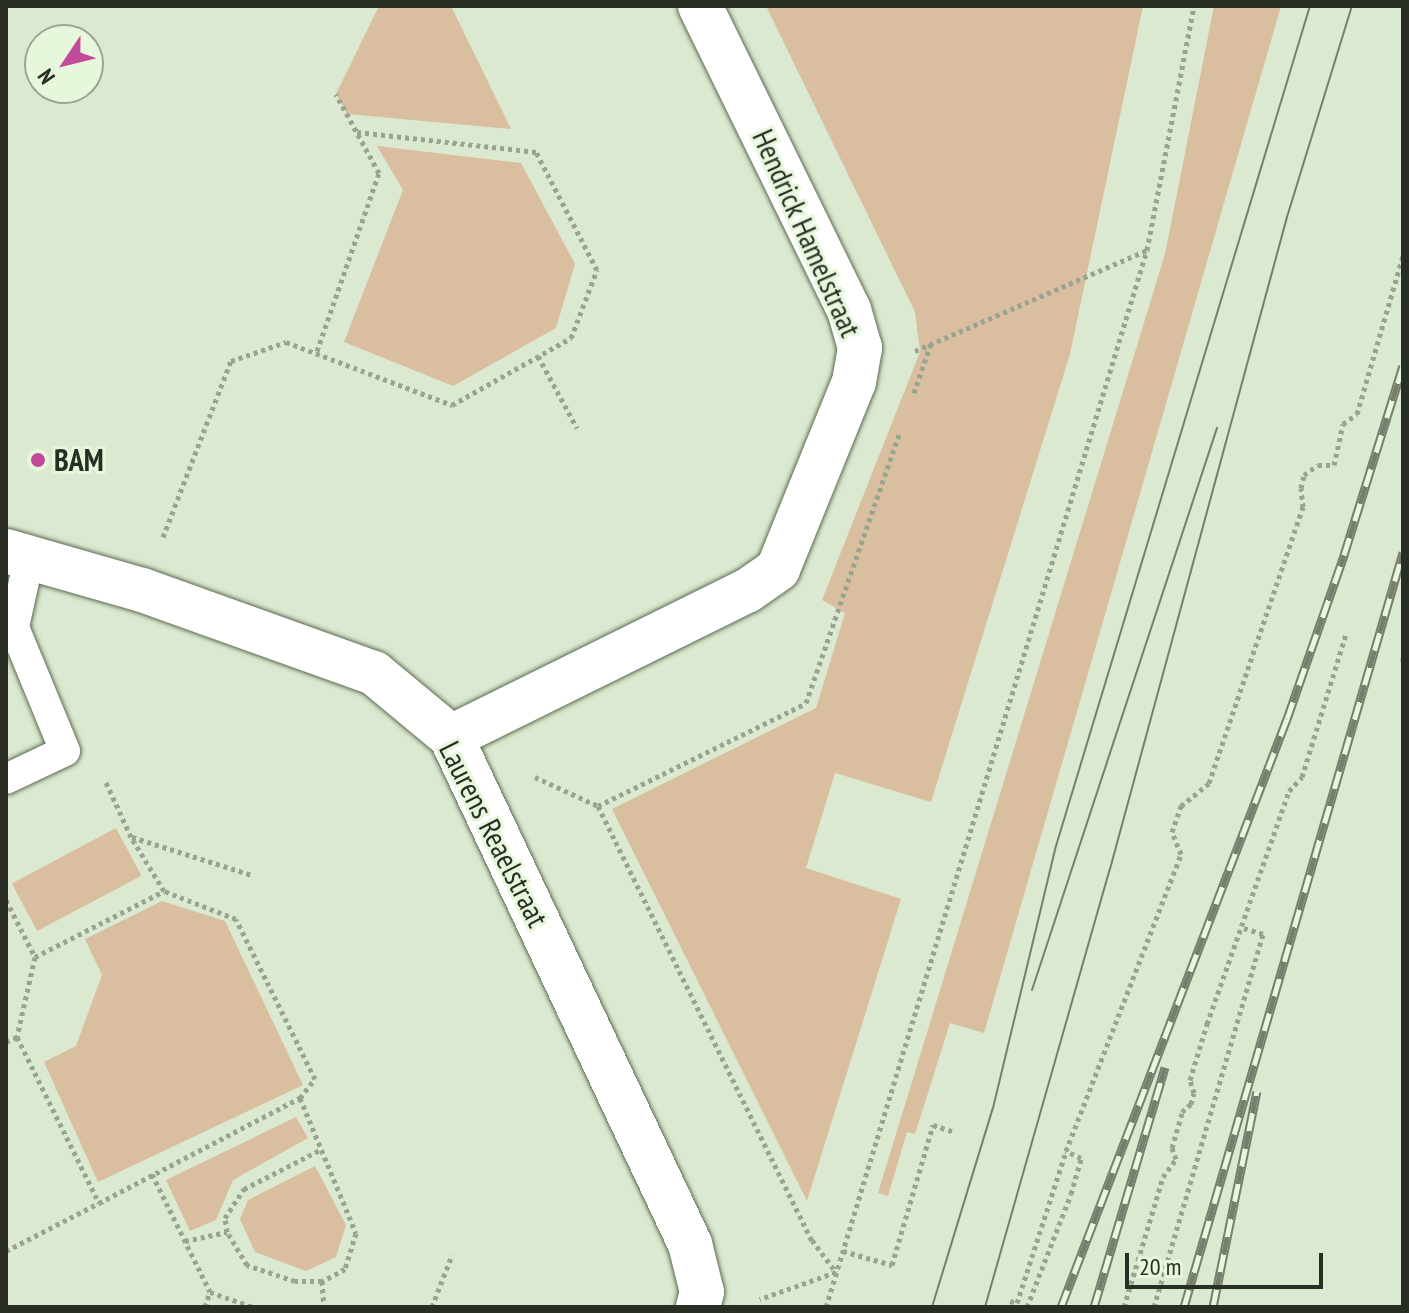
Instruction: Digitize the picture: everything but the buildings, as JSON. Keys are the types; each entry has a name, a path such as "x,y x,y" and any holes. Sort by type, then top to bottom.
{"street":[{"name":"Hendrick Hamelstraat","path":"451,737 747,591 778,569 854,382 860,348 849,310 700,6"},
{"name":"Laurens Reaelstraat","path":"18,555 142,590 374,673 451,737 690,1244 702,1292 698,1307"}],"lane":[{"name":"Laurens Reaelstraat","path":"18,555 14,627 65,751"},
{"path":"6,779 65,751"}],"path":[{"path":"826,1307 1147,250 1194,6"},
{"path":"317,351 379,173 336,94"},
{"path":"142,590 231,361 286,342 317,351 452,405 571,338 597,270 536,152 357,132"},
{"path":"854,382 931,343 1147,250"},
{"path":"1010,1301 1017,1303 1056,1173 1181,854 1172,832 1181,806 1209,783 1303,507 1301,488 1304,475 1318,465 1334,465 1343,424 1357,414 1403,256"},
{"path":"538,356 577,428"},
{"path":"1124,1307 1163,1177 1176,1159 1172,1148 1179,1124 1194,1093 1190,1080 1240,927 1289,791 1302,777 1346,634"},
{"path":"6,1251 300,1098 315,1079 236,919 164,891 131,837 88,743 65,751"},
{"path":"531,775 598,806 812,1240 836,1272"},
{"path":"131,837 252,875"},
{"path":"35,957 164,891"},
{"path":"6,900 35,957 17,1037 99,1203"},
{"path":"1154,1307 1263,934 1240,927"},
{"path":"6,1042 17,1037"},
{"path":"300,1098 356,1233 345,1269 322,1281 295,1281 247,1265 227,1232 225,1218 244,1189 320,1150"},
{"path":"843,1251 892,1265 933,1125 955,1132"},
{"path":"1027,1307 1081,1158 1066,1151"},
{"path":"152,1174 210,1292 205,1307"},
{"path":"185,1241 227,1232"},
{"path":"432,1307 452,1255"},
{"path":"751,1302 836,1272"},
{"path":"322,1281 324,1307"},
{"path":"210,1292 253,1307"}],"shaded area":[{"path":"379,6 451,6 511,129 347,114 336,94"},
{"path":"766,6 1143,6 1070,354 931,802 835,773 806,868 901,899 807,1201 612,809 816,708 845,613 822,600 920,352 915,312"},
{"path":"1214,6 1281,6 984,1033 950,1023 915,1134 907,1132 888,1196 878,1193 1165,254"},
{"path":"377,146 521,163 575,264 556,328 453,386 344,342 403,190"},
{"path":"116,828 141,876 37,931 12,883"},
{"path":"162,901 225,921 303,1085 98,1182 44,1062 76,1046 102,975 85,939"},
{"path":"296,1117 308,1138 233,1180 216,1220 190,1231 166,1180"},
{"path":"315,1166 346,1225 336,1257 306,1271 255,1252 240,1219 248,1200"}],"tram line":[{"path":"932,1307 993,1108 1056,846 1310,6"},
{"path":"985,1307 1110,869 1287,217 1352,6"},
{"path":"1032,990 1217,428"}],"railway":[{"path":"1061,1307 1287,719 1344,555 1403,366"},
{"path":"1184,1307 1403,552"},
{"path":"1094,1307 1165,1067"},
{"path":"1213,1307 1257,1091"}],"place":[{"name":"BAM","path":"38,460"}]}
